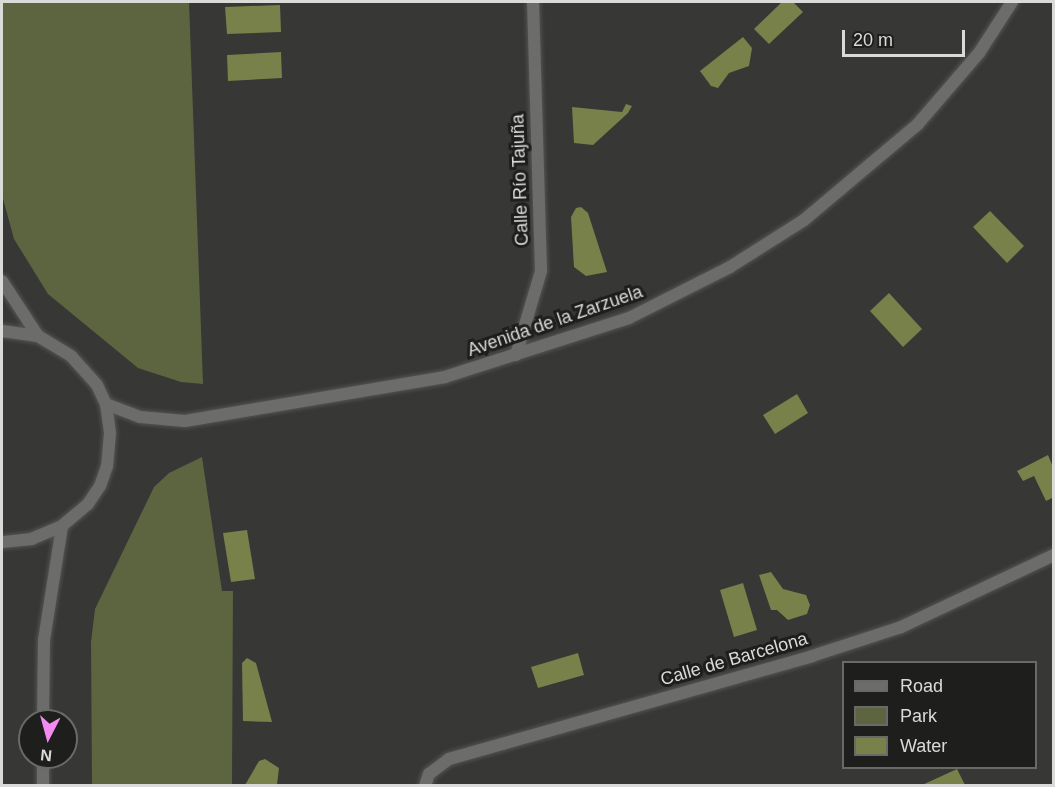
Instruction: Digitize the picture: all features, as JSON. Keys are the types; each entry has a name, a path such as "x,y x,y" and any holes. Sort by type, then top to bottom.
{"street":[{"name":"Calle Río Tajuña","path":"516,355 541,271 533,2"},
{"name":"Avenida de la Zarzuela","path":"106,404 140,417 185,421 445,377 629,318 730,267 804,220 917,125 979,53 1012,2"},
{"path":"2,281 38,336"},
{"path":"2,331 38,336 71,356 97,385 106,404 110,433 107,466 100,486 87,504 62,526 32,539 2,542"},
{"path":"44,709 44,640 62,526"},
{"name":"Calle de Barcelona","path":"425,786 429,774 449,759 812,657 901,627 1053,555"},
{"path":"43,769 43,786"}],"green space":[{"path":"2,2 189,2 203,384 181,382 138,368 48,294 14,239 2,195"},
{"path":"202,457 222,591 233,591 232,785 92,785 91,642 95,609 154,487 169,473"}],"water":[{"path":"782,2 793,2 803,12 769,44 754,29"},
{"path":"280,5 281,32 227,34 225,7"},
{"path":"743,37 752,48 749,66 729,73 718,88 711,86 700,71"},
{"path":"281,52 282,78 228,81 227,55"},
{"path":"626,104 632,106 628,113 593,145 574,143 572,107 622,112"},
{"path":"581,207 588,213 607,272 586,276 574,267 571,217 576,208"},
{"path":"990,211 1024,246 1007,263 973,227"},
{"path":"889,293 922,329 903,347 870,311"},
{"path":"797,394 808,413 775,434 763,415"},
{"path":"1048,455 1053,467 1054,497 1046,501 1034,476 1023,481 1017,471"},
{"path":"247,530 255,579 231,582 223,533"},
{"path":"771,572 783,589 806,595 810,605 807,614 788,620 777,610 771,610 759,575"},
{"path":"743,583 757,630 734,637 720,590"},
{"path":"578,653 584,675 538,688 531,667"},
{"path":"247,658 256,663 272,722 243,721 242,663"},
{"path":"265,759 279,768 277,785 245,785 259,761"},
{"path":"957,769 965,785 922,785"}]}
